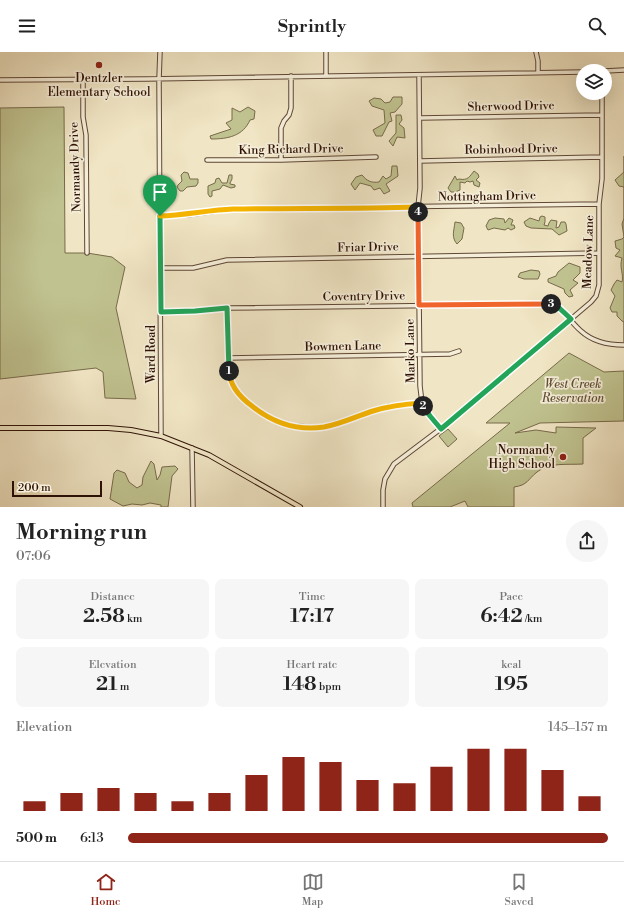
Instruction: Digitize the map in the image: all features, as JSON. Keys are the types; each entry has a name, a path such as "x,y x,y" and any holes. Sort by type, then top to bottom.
{"main road":[{"path":"0,428 108,428 131,430 161,436 209,455 300,507"}],"street":[{"name":"Ward Road","path":"160,52 161,436"},
{"path":"326,52 326,75"},
{"path":"536,52 538,72"},
{"path":"612,71 624,70"},
{"path":"0,80 159,79 576,72"},
{"name":"Marko Lane","path":"419,75 420,188 418,207 418,256 422,403"},
{"path":"281,160 281,128 289,115 291,108 291,76"},
{"name":"Normandy Drive","path":"83,80 83,117 86,134 87,252"},
{"name":"Meadow Lane","path":"383,507 383,490 385,479 394,464 441,429 591,302 596,296 599,285 599,204 602,179 602,100"},
{"name":"Sherwood Drive","path":"420,118 602,115"},
{"name":"King Richard Drive","path":"207,160 281,160 376,157"},
{"name":"Robinhood Drive","path":"420,161 602,157"},
{"name":"Nottingham Drive","path":"160,216 187,215 231,210 599,204"},
{"name":"Friar Drive","path":"161,268 193,268 227,260 599,253"},
{"name":"Coventry Drive","path":"161,312 227,308 548,304 556,305 581,331 599,342 610,345 624,345"},
{"path":"227,308 229,376 236,391 245,401 268,417 294,426 309,428 324,427 389,406 422,403 430,416 441,429"},
{"name":"Bowmen Lane","path":"228,358 450,354 458,350"},
{"path":"192,448 193,507"}],"green space":[{"path":"393,97 402,97 402,104 395,112 390,113 392,121 389,122 382,136 376,136 373,130 385,123 384,110 372,106 369,101 374,98 381,99 385,103 390,102"},
{"path":"64,107 65,253 87,253 112,257 125,267 116,308 136,399 105,398 103,372 96,368 0,379 0,108"},
{"path":"248,107 255,111 254,119 250,120 243,130 234,136 211,139 210,136 231,129 226,123 232,120 232,108 240,112"},
{"path":"396,115 401,115 402,120 399,124 404,128 405,138 397,137 393,146 389,141 396,133"},
{"path":"392,166 397,166 398,176 386,184 390,191 384,194 380,188 374,190 371,186 360,183 355,190 351,184 356,177 362,175 371,182 379,182 383,176 386,179 391,176"},
{"path":"474,171 479,177 476,180 480,183 479,187 474,185 473,181 467,181 465,183 460,182 460,190 451,192 448,188 455,176 457,180 465,179 468,178"},
{"path":"184,172 188,173 190,179 198,179 198,183 196,186 187,187 183,191 180,191 177,187 182,181 181,175"},
{"path":"624,172 624,187 619,186 615,180"},
{"path":"229,175 232,175 230,184 235,185 235,187 231,188 223,185 220,189 212,191 212,196 210,197 208,194 208,186 215,183 216,179 219,178 222,183 227,183"},
{"path":"540,217 545,217 544,225 548,226 551,220 557,221 556,228 559,227 561,222 565,222 567,231 559,235 552,229 531,228 526,226 524,222 530,218 539,221"},
{"path":"495,218 504,219 505,223 509,218 513,220 511,225 514,225 515,228 511,230 508,228 505,230 494,228 488,230 486,226 489,220"},
{"path":"624,218 624,237 622,224"},
{"path":"455,222 461,223 464,228 462,239 457,244 453,236"},
{"path":"624,237 624,322 617,316 617,312 612,312 610,308 615,296 611,290 617,280 622,282 622,258 615,256 620,250 616,248 615,241"},
{"path":"569,263 580,267 580,273 573,280 578,283 570,290 573,296 569,297 565,293 564,289 548,282 548,279 556,276 558,272"},
{"path":"531,270 539,271 540,274 538,279 524,279 518,277 520,273"},
{"name":"West Creek Reservation","path":"569,353 604,372 624,371 624,421 540,423 515,433 536,430 556,433 556,427 596,428 583,438 583,464 553,465 537,472 525,483 514,487 514,507 468,507 465,501 450,507 413,507 412,503 510,423 486,423"},
{"path":"448,429 457,439 448,447 439,436"},
{"path":"151,461 154,464 157,480 162,467 175,466 178,469 172,476 168,507 161,507 161,505 150,503 123,506 110,499 114,473 117,470 125,473 129,482 137,488 142,485 143,477"}],"place":[{"name":"Dentzler Elementary School","path":"99,65"},
{"name":"Normandy High School","path":"563,457"}],"route":[{"path":"418,207 419,305 548,304 556,305 571,319 441,429 430,416 422,403 389,406 324,427 309,428 294,426 279,422 256,410 236,391 229,376 227,308 161,312 160,216 187,215 231,210 418,207"}]}
